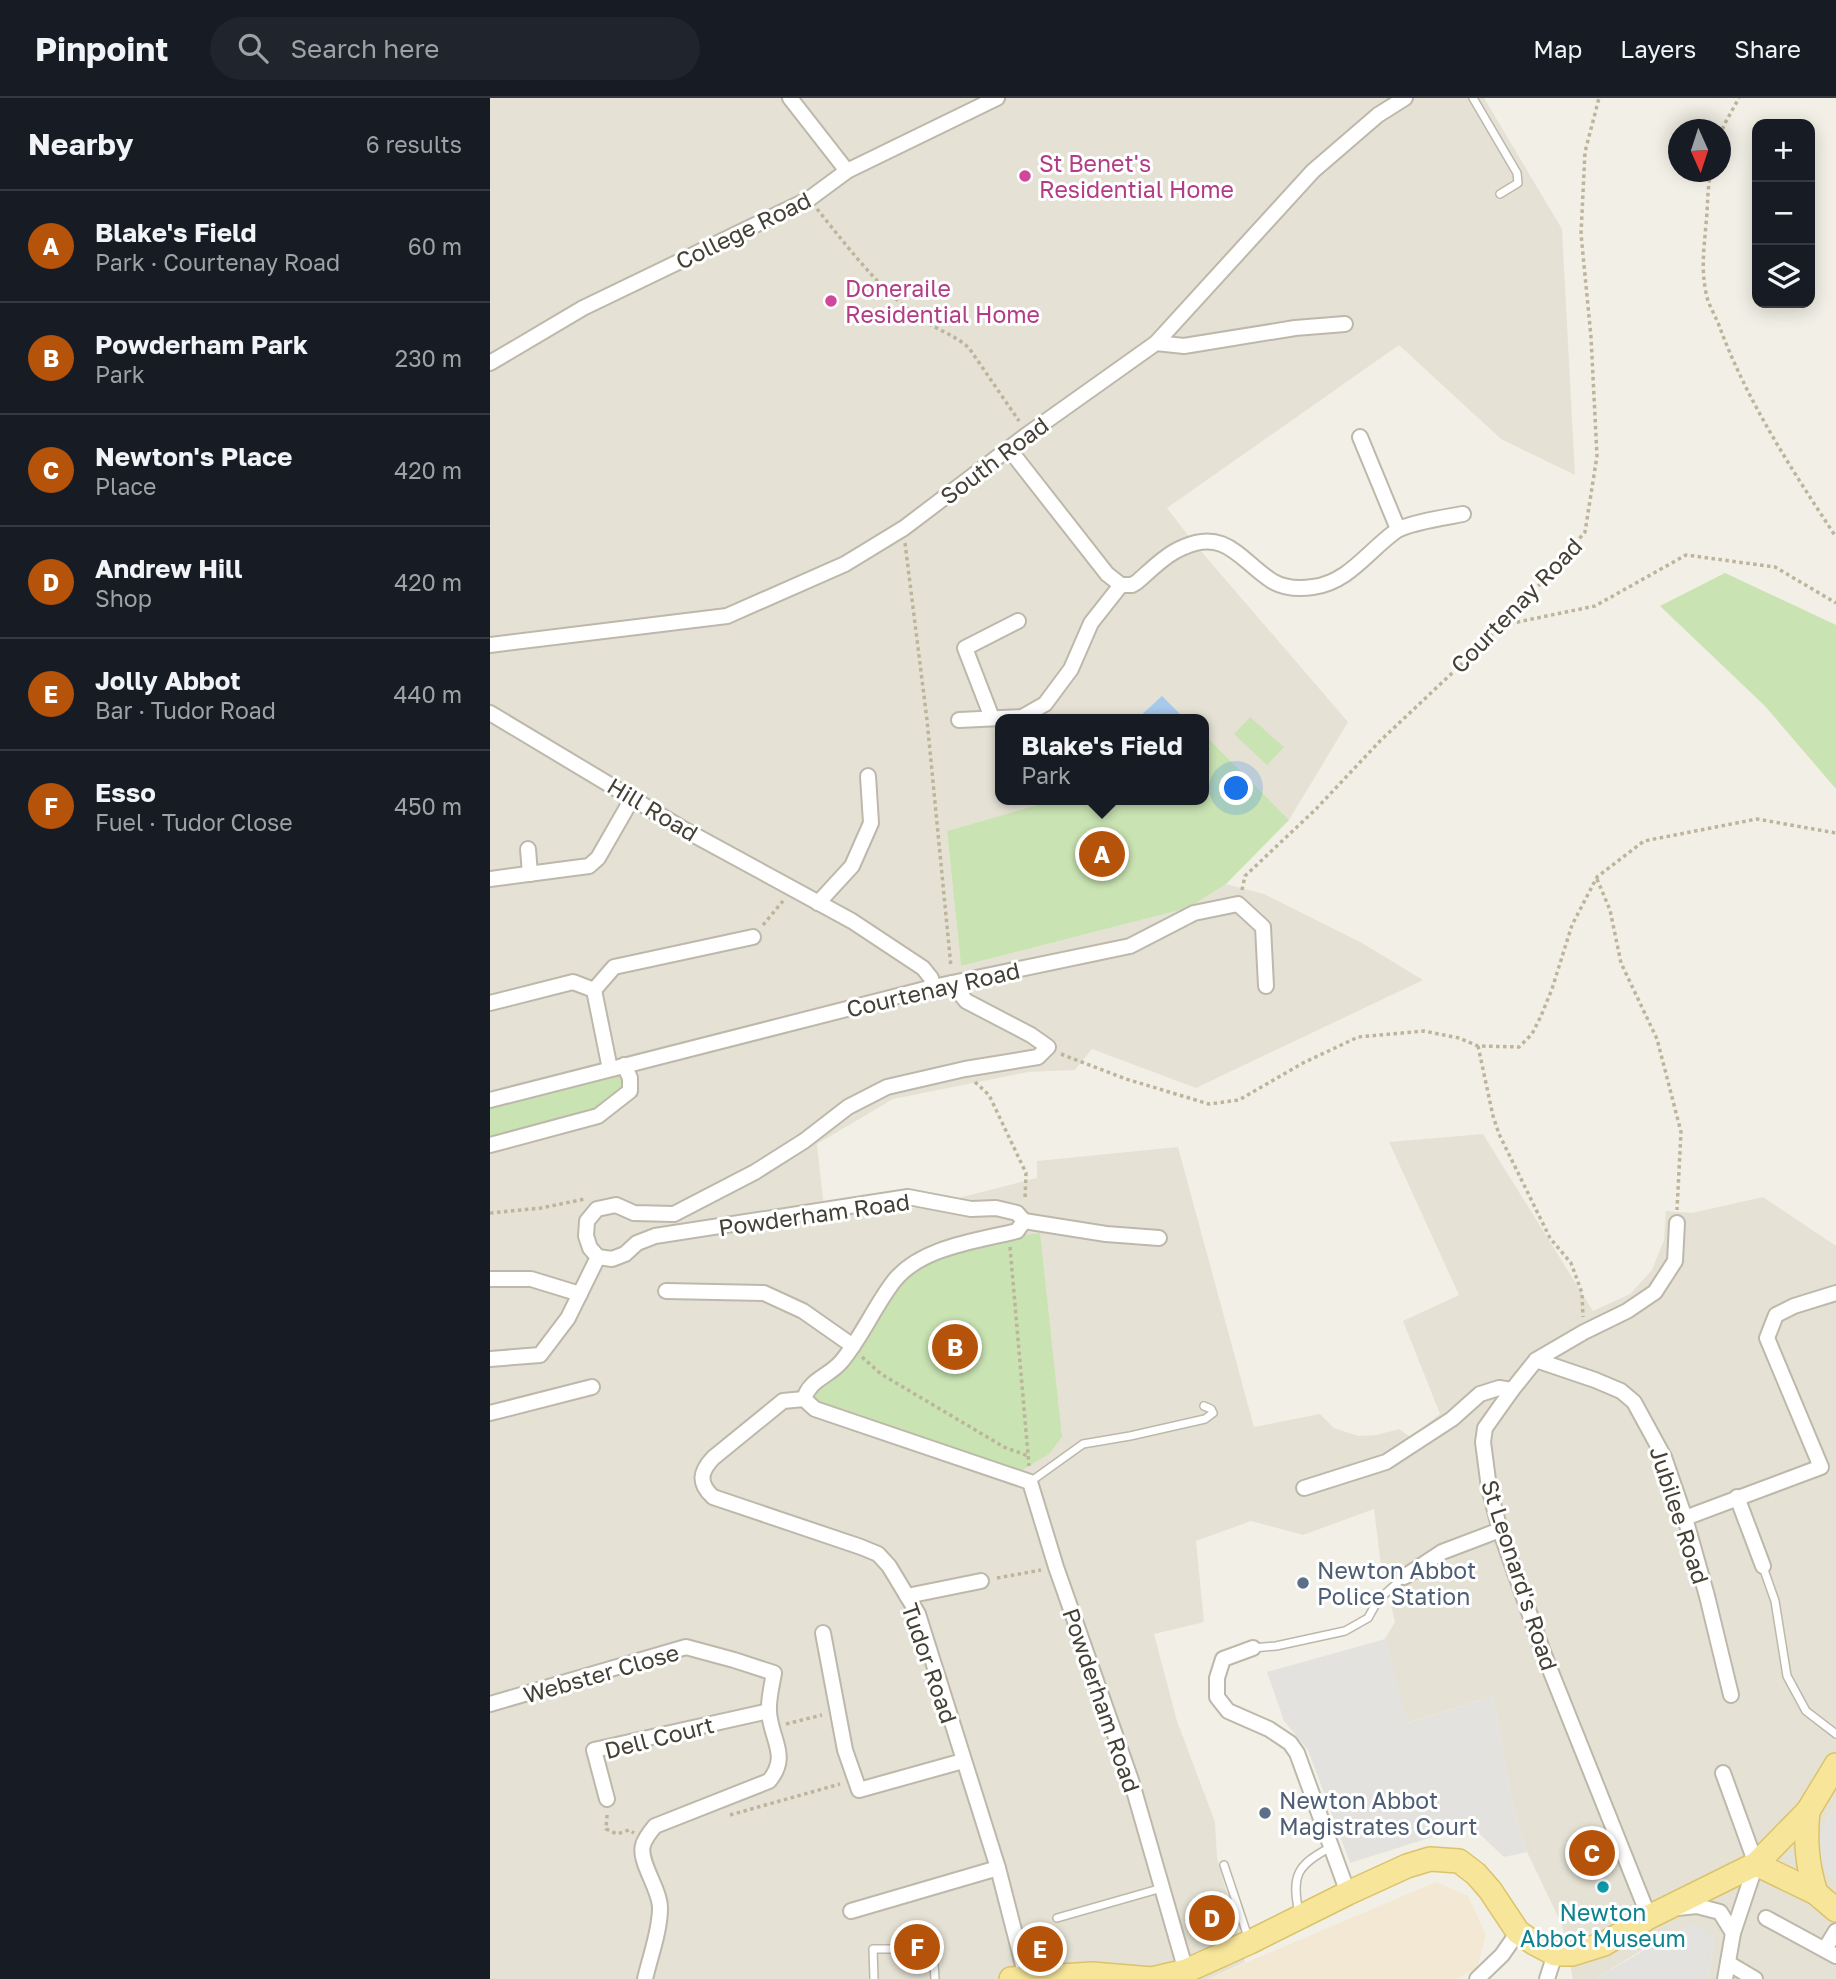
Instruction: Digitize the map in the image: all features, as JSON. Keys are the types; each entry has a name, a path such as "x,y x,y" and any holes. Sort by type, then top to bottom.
{"main road":[{"path":"1018,1978 1092,1974 1152,1979 1187,1975 1348,1893 1407,1866 1430,1859 1460,1861 1490,1889 1518,1932 1555,1954 1572,1954 1604,1944 1657,1913 1756,1864 1808,1811 1836,1765"},
{"path":"1808,1811 1805,1842 1808,1867 1816,1893"},
{"path":"1756,1864 1816,1893 1836,1910"}],"street":[{"path":"790,98 847,172"},
{"name":"College Road","path":"490,363 583,308 809,199 847,172 997,98"},
{"name":"South Road","path":"490,645 727,616 845,564 904,528 1028,434 1156,343 1313,171 1378,114 1405,98"},
{"path":"1156,343 1184,346 1235,340 1295,328 1346,324"},
{"path":"1360,437 1398,529"},
{"path":"1009,449 1107,574 1121,585 1137,582 1183,547 1206,542 1218,543 1236,551 1272,581 1284,586 1320,586 1348,571 1398,529 1463,514"},
{"path":"1027,714 1045,704 1071,669 1091,623 1121,585"},
{"path":"992,718 965,648 1018,621"},
{"name":"Hill Road","path":"490,713 685,830 852,921 923,968 931,978 933,987"},
{"path":"959,720 995,718"},
{"path":"818,902 852,866 871,823 868,776"},
{"path":"490,879 589,866 604,849 633,797"},
{"path":"528,849 530,874"},
{"path":"1238,904 1263,927 1266,986"},
{"name":"Courtenay Road","path":"490,1100 933,987 1130,946 1194,913 1238,904"},
{"path":"594,990 614,967 753,937"},
{"path":"490,1003 573,982 594,990"},
{"path":"952,983 966,1001 1031,1035 1048,1047"},
{"path":"490,1145 598,1116 630,1091 630,1078 617,1067 594,990"},
{"name":"Powderham Road","path":"1048,1047 1038,1057 965,1069 887,1087 848,1107 804,1141 755,1172 674,1214 634,1213 616,1205 597,1209 587,1221 586,1236 590,1248 598,1256 612,1259 655,1236 908,1197 971,1209 996,1208 1106,1234 1159,1238"},
{"path":"1025,1214 1017,1231 936,1253 913,1264 895,1279 852,1348 838,1365 807,1388 804,1399 815,1409 1030,1475"},
{"name":"St Leonard's Road","path":"1657,1913 1543,1652 1500,1530 1489,1488 1483,1442 1485,1428 1536,1360 1627,1311 1655,1292 1675,1261 1676,1223"},
{"path":"490,1359 540,1354 568,1318 598,1256"},
{"path":"490,1279 531,1279 580,1294"},
{"path":"666,1291 764,1293 803,1311 852,1348"},
{"path":"1821,1467 1767,1338 1776,1315 1794,1306 1836,1293"},
{"name":"Jubilee Road","path":"1536,1360 1621,1391 1634,1402 1664,1457 1685,1518 1731,1695"},
{"path":"490,1413 592,1387"},
{"path":"1304,1488 1386,1462 1452,1419 1480,1394 1499,1388 1511,1390"},
{"name":"Tudor Road","path":"804,1399 783,1401 713,1458 704,1467 702,1478 705,1490 713,1497 878,1554 889,1566 918,1614 998,1868 1018,1978"},
{"path":"1685,1518 1836,1461"},
{"name":"Powderham Road","path":"1030,1475 1056,1567 1131,1780 1187,1975"},
{"path":"1737,1497 1763,1566"},
{"path":"1404,1577 1442,1552 1500,1530"},
{"path":"907,1596 981,1581"},
{"path":"823,1633 845,1750 859,1790 963,1761"},
{"name":"Webster Close","path":"490,1704 686,1647 774,1673 769,1711 781,1763 769,1780 655,1826 644,1840"},
{"path":"1253,1648 1223,1660 1217,1678 1217,1697 1228,1711 1269,1729 1290,1742 1297,1754 1348,1893"},
{"name":"Dell Court","path":"607,1798 594,1750 769,1711"},
{"path":"1723,1773 1756,1864 1733,1933 1725,1979"},
{"path":"644,1840 641,1848 660,1907 645,1979"},
{"path":"850,1911 998,1868"},
{"path":"1657,1913 1697,1906 1720,1912 1733,1933"},
{"path":"1766,1918 1830,1952 1836,1931"},
{"path":"1477,1979 1502,1955 1518,1932"},
{"path":"1547,1979 1555,1954"},
{"path":"1728,1963 1755,1979"}],"lane":[{"path":"1473,98 1517,173 1518,183 1500,194"},
{"path":"1030,1475 1083,1444 1205,1419 1213,1413 1205,1406"},
{"path":"1763,1566 1775,1601 1787,1676 1807,1711 1836,1734"},
{"path":"1253,1648 1276,1646 1345,1630 1368,1618 1378,1600 1404,1577"},
{"path":"1300,1918 1295,1891 1301,1867 1310,1858 1331,1847"},
{"path":"1224,1865 1250,1942"},
{"path":"1057,1918 1162,1888"},
{"path":"874,1979 873,1949 933,1949 935,1979"}],"path":[{"name":"Courtenay Road","path":"1238,904 1245,876 1316,809 1380,741 1501,626 1586,532 1597,456 1591,337 1581,233 1585,152 1599,98"},
{"path":"1727,119 1739,98"},
{"path":"1709,182 1702,249 1706,297 1758,411 1796,478 1836,537"},
{"path":"809,199 881,286 919,318 962,341 969,348 1028,434"},
{"path":"904,528 927,720 952,983"},
{"path":"1501,626 1595,606 1686,555 1775,567 1836,603"},
{"path":"1048,1047 1090,1066 1195,1102 1209,1104 1239,1100 1301,1064 1358,1037 1424,1031 1458,1038 1478,1046 1520,1047 1532,1034 1552,989 1572,925 1597,877 1644,841 1757,819 1836,833"},
{"path":"1597,877 1610,910 1621,963 1657,1040 1681,1132 1676,1223"},
{"path":"753,937 793,889"},
{"path":"1478,1046 1499,1134 1550,1238 1570,1264 1581,1293 1584,1332"},
{"path":"965,1069 969,1077 989,1096 1026,1173 1025,1214"},
{"path":"1010,1246 1030,1475"},
{"path":"852,1348 881,1374 1004,1447 1028,1456"},
{"path":"981,1581 1056,1567"},
{"path":"772,1728 838,1711"},
{"path":"704,1807 710,1821 856,1779"},
{"path":"607,1798 610,1810 606,1818 606,1829 617,1834 629,1830 644,1840"}],"shaded area":[{"path":"490,98 1484,98 1562,229 1575,475 1501,439 1399,345 1167,508 1348,722 1289,820 1209,739 1209,714 995,714 995,805 1037,805 947,831 961,966 1188,908 1226,884 1264,894 1362,943 1423,980 1196,1088 1092,1049 1075,1070 1028,1072 893,1099 817,1144 825,1217 923,1207 1037,1178 1037,1161 1178,1147 1254,1427 1320,1414 1334,1428 1358,1436 1377,1435 1399,1429 1410,1437 1440,1414 1403,1321 1459,1295 1389,1142 1483,1134 1593,1311 1630,1294 1652,1270 1664,1240 1666,1211 1692,1213 1763,1197 1836,1246 1836,1804 1823,1827 1820,1867 1836,1879 1836,1979 1708,1979 1714,1939 1647,1947 1595,1979 1573,1979 1562,1925 1527,1852 1512,1803 1493,1696 1407,1723 1385,1639 1395,1622 1391,1605 1405,1588 1382,1574 1374,1509 1303,1535 1251,1521 1196,1541 1204,1622 1154,1634 1177,1721 1215,1822 1217,1857 1245,1962 1208,1979 490,1979"},
{"path":"1385,1639 1408,1723 1493,1696 1512,1803 1527,1852 1504,1857 1470,1825 1350,1863 1308,1750 1284,1721 1267,1672"},
{"path":"1836,1804 1836,1879 1820,1867 1816,1849 1823,1827"},
{"path":"1436,1882 1468,1896 1486,1935 1477,1968 1456,1979 1208,1979"},
{"path":"1695,1924 1706,1930 1714,1939 1708,1979 1595,1979 1684,1927"}],"green space":[{"path":"1725,573 1836,625 1836,789 1765,706 1660,606"},
{"path":"1250,717 1284,747 1267,765 1234,734"},
{"path":"1209,739 1289,820 1226,884 1188,908 961,966 947,831 1037,805 1209,805"},
{"path":"621,1076 621,1089 595,1111 490,1137 490,1108"},
{"path":"1040,1233 1062,1437 1049,1454 1022,1470 819,1404 813,1397 815,1389 907,1277 938,1259 1016,1236"}],"water":[{"path":"1162,696 1180,714 1142,714"}],"place":[{"name":"St Benet's Residential Home","path":"1025,176"},
{"name":"Doneraile Residential Home","path":"831,301"},
{"name":"Blake's Field","path":"1102,854"},
{"name":"Powderham Park","path":"955,1347"},
{"name":"Newton Abbot Police Station","path":"1303,1583"},
{"name":"Newton Abbot Magistrates Court","path":"1265,1813"},
{"name":"Newton's Place","path":"1592,1853"},
{"name":"Newton Abbot Museum","path":"1603,1887"},
{"name":"Andrew Hill","path":"1212,1918"},
{"name":"Esso","path":"917,1947"},
{"name":"Jolly Abbot","path":"1040,1949"}]}
